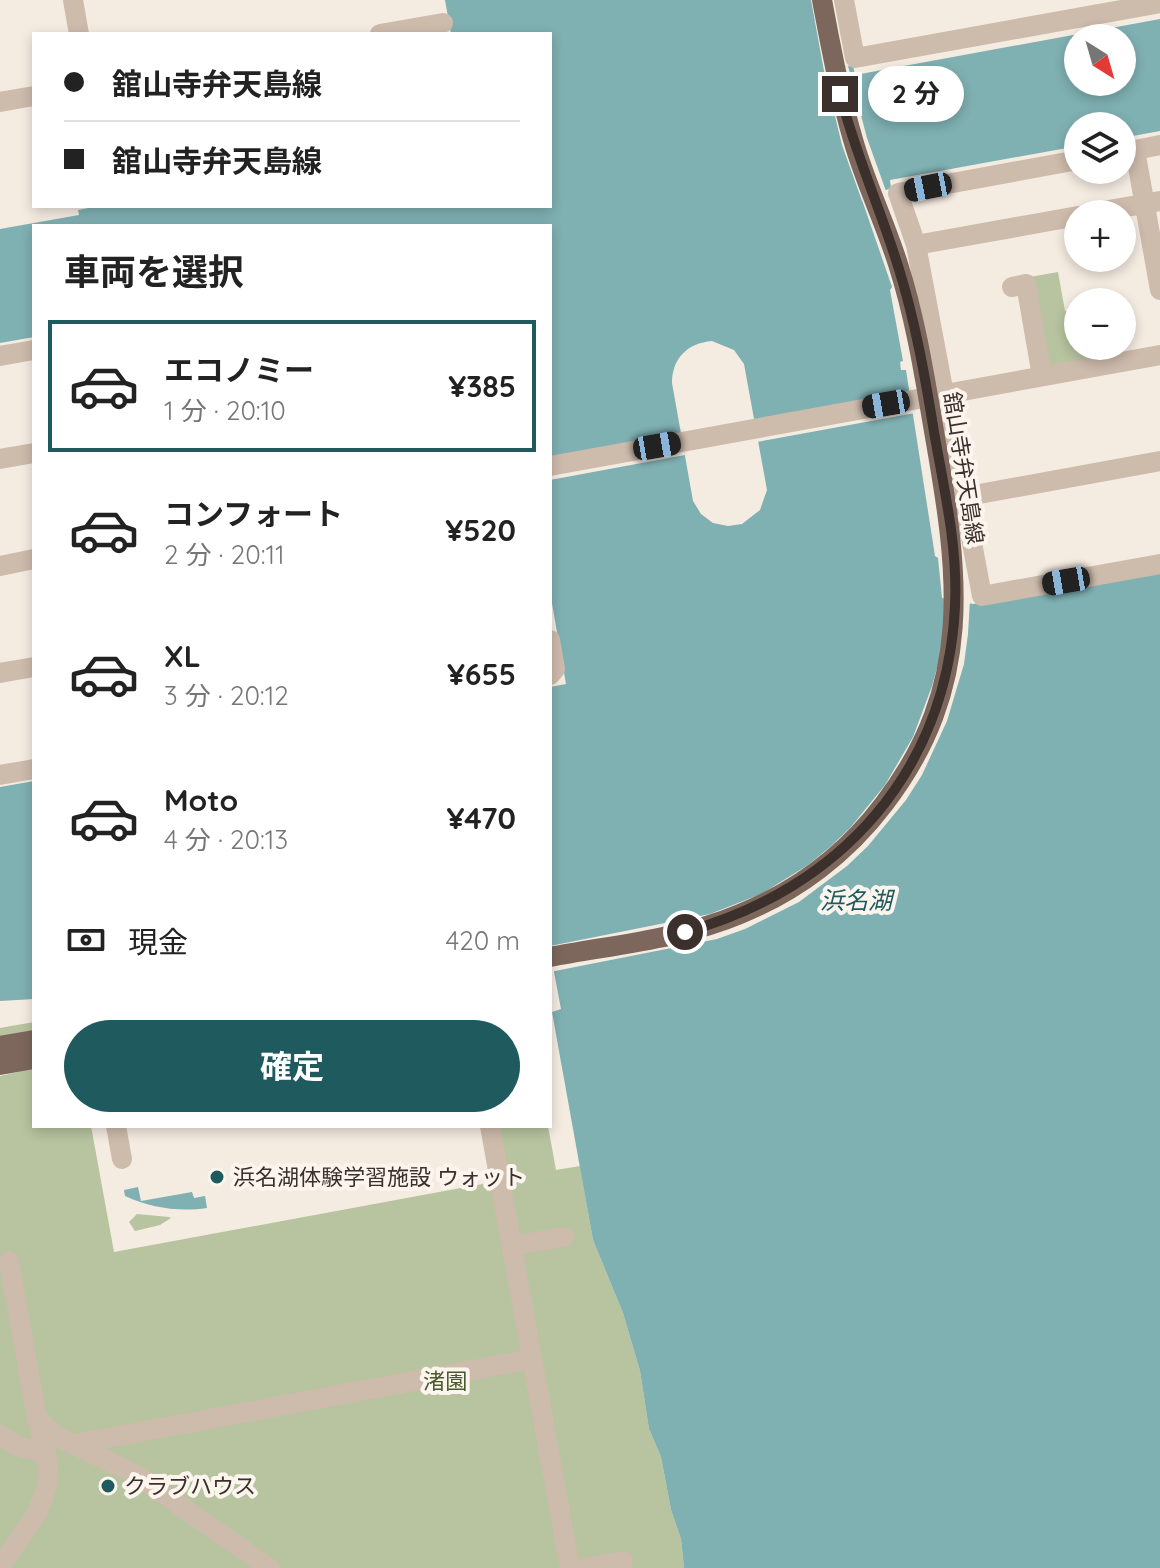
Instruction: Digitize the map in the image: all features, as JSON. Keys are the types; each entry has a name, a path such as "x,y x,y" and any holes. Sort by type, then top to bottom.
{"main road":[{"name":"舘山寺弁天島線","path":"552,957 685,932 753,909 791,889 837,855 894,791 922,742 942,688 949,661 955,597 953,538 929,397 899,267 853,142 822,0"},
{"path":"0,1046 32,1040"},
{"path":"0,1065 32,1059"}],"street":[{"path":"73,0 79,32"},
{"path":"844,0 855,58 1108,6 1160,3"},
{"path":"391,32 443,23"},
{"path":"0,102 32,96"},
{"path":"1136,150 1160,145"},
{"path":"1064,163 898,193 916,245 929,397 963,497 982,596 1160,564"},
{"path":"1136,168 1152,202 1160,290"},
{"path":"916,245 1064,219"},
{"path":"1012,287 1026,284 1042,376"},
{"path":"0,356 32,350"},
{"path":"552,466 1160,355"},
{"path":"0,459 32,453"},
{"path":"963,497 1160,461"},
{"path":"0,566 32,559"},
{"path":"552,652 555,669 552,673"},
{"path":"0,673 32,667"},
{"path":"0,775 32,769"},
{"path":"116,1128 122,1159"},
{"path":"490,1128 570,1568"},
{"path":"512,1246 564,1237"},
{"path":"1,1563 33,1518 43,1498 48,1477 9,1261"},
{"path":"75,1444 532,1359"},
{"path":"37,1419 49,1431 135,1474 269,1568"},
{"path":"0,1435 28,1450 45,1453"},
{"path":"586,1568 623,1561"}],"green space":[{"path":"1058,272 1064,305 1064,360 1083,360 1046,367 1030,277"},
{"path":"32,1022 32,1034 0,1041 0,1028"},
{"name":"渚園","path":"32,1068 32,1128 91,1128 114,1252 504,1180 495,1128 548,1128 556,1170 580,1166 593,1240 623,1313 640,1371 649,1429 661,1457 671,1510 681,1539 684,1568 0,1568 0,1076"},
{"path":"137,1214 171,1218 160,1225 135,1231 129,1222"}],"water":[{"name":"浜名湖","path":"445,0 811,0 824,71 853,65 855,75 1064,37 1064,96 1136,96 1136,24 1133,24 1160,19 1160,131 1136,135 1136,112 1064,112 1064,149 890,180 891,188 862,200 892,287 890,290 903,361 900,362 901,370 906,370 942,598 973,604 1160,573 1160,1568 684,1568 681,1539 671,1510 661,1457 649,1429 640,1371 623,1313 593,1240 552,1012 561,1009 552,962 552,687 566,684 552,604 552,224 32,224 32,337 0,343 0,229 79,215 78,210 88,208 552,208 552,32 451,32","holes":["712,341 734,350 744,364 767,490 760,510 742,524 728,526 713,523 701,514 693,501 672,383 678,360 688,349 703,342"]},
{"path":"32,781 32,999 0,1001 0,787"},
{"path":"138,1187 141,1201 192,1192 194,1198 205,1196 207,1208 165,1208 145,1204 125,1196 124,1190"}],"pier":[{"path":"848,66 867,138 886,191 862,201 842,145 824,71"},
{"path":"911,392 915,413 757,442 753,421"},
{"path":"682,433 685,455 552,480 552,457"},
{"path":"957,597 970,600 964,664 947,721 922,775 906,800 847,866 799,902 745,929 717,939 552,972 552,946 710,914 761,894 808,865 850,828 885,785 913,737 932,686"}],"place":[{"name":"浜名湖体験学習施設 ウォット","path":"217,1177"},
{"name":"クラブハウス","path":"108,1486"}],"route":[{"path":"685,932 740,915 791,889 837,855 857,835 894,791 909,767 933,716 949,661 955,604 953,538 920,350 899,267 860,163 840,94"}]}
